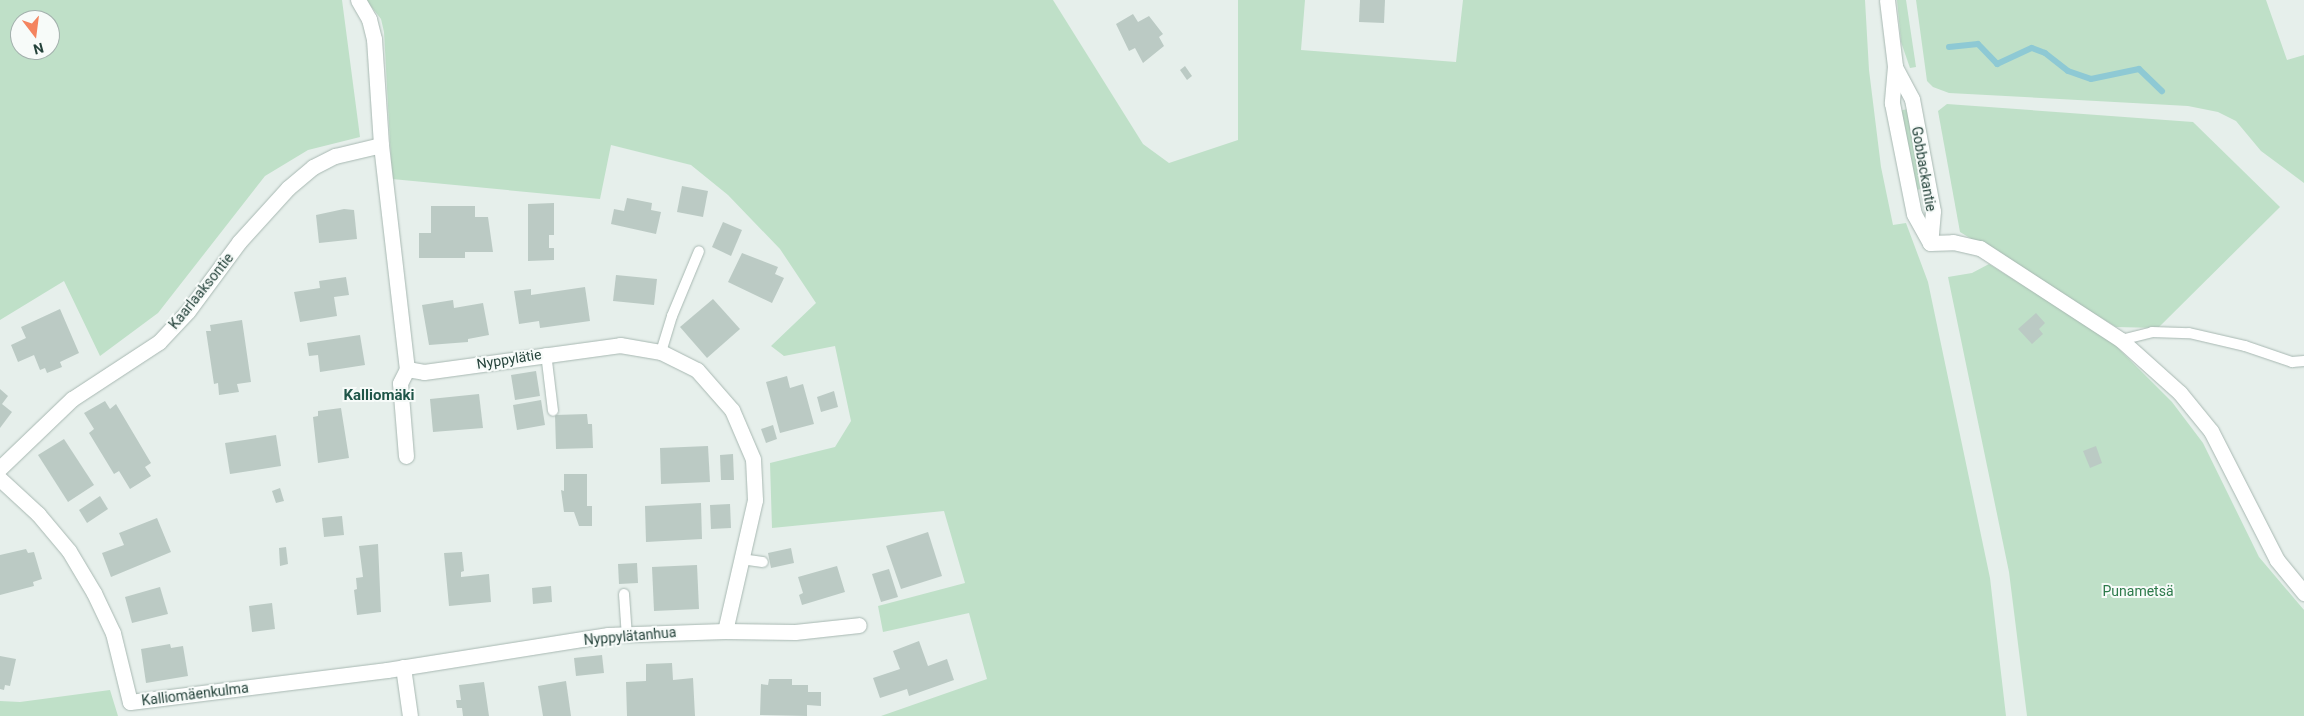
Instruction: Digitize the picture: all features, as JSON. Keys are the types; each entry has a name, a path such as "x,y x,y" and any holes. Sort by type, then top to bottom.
{"street":[{"path":"358,0 369,19 374,39 381,145 407,369 400,383 406,456"},
{"name":"Gobbackantie","path":"1887,0 1895,66 1892,103 1914,214 1930,243 1952,242 1980,248 2121,340"},
{"name":"Kaarlaaksontie","path":"0,468 72,399 159,342 188,311 239,242 288,188 313,167 335,156 381,145"},
{"path":"2121,340 2180,393 2211,431 2277,560 2304,593"},
{"name":"Nyppylätie","path":"407,369 424,372 546,353 620,345 661,352 689,365 712,384 744,432 753,459 756,481 752,518 725,630"},
{"name":"Kalliomäenkulma","path":"0,479 38,514 69,551 94,594 113,633 130,709 403,667"},
{"name":"Nyppylätanhua","path":"403,667 627,634 725,630 795,632 859,625"},
{"path":"403,667 410,716"}],"lane":[{"path":"661,352 672,316 699,251"},
{"path":"2121,340 2152,332 2189,333 2245,346 2292,362 2304,361"},
{"path":"546,353 553,411"},
{"path":"741,559 763,562"},
{"path":"624,594 627,634"}],"green space":[{"path":"0,0 342,0 360,137 308,150 265,176 158,313 100,356 64,281 0,320"},
{"path":"366,0 1053,0 1143,144 1169,163 1238,140 1238,0 1305,0 1301,50 1456,62 1463,0 1865,0 1869,70 1881,167 1893,225 1906,223 1928,282 1990,578 2006,716 881,716 987,679 969,613 883,632 878,606 965,583 944,511 772,528 770,463 835,447 851,421 835,346 784,356 771,346 816,303 780,249 728,195 691,165 611,145 600,199 392,179 384,32 381,19"},
{"path":"1897,0 1906,0 1916,67 1910,68 1901,42"},
{"path":"1916,0 2266,0 2287,60 2304,55 2304,183 2261,151 2236,121 2218,112 2188,106 1949,93 1933,87 1927,81"},
{"path":"1947,104 2193,122 2280,207 2158,328 2116,327 1960,232 1938,111"},
{"path":"1908,109 1923,189 1914,190 1898,111"},
{"name":"Punametsä","path":"1989,264 2109,339 2172,402 2203,443 2259,557 2304,610 2304,716 2027,716 2009,572 1948,277 1972,273"},
{"path":"110,690 118,716 0,716 0,701 20,702"}],"building":[{"path":"1360,0 1385,0 1384,23 1359,22"},
{"path":"1133,14 1138,22 1149,16 1163,34 1159,37 1164,46 1143,63 1135,48 1129,51 1116,24"},
{"path":"1185,66 1192,76 1187,80 1180,70"},
{"path":"682,186 708,191 703,217 677,212"},
{"path":"627,198 652,203 651,210 661,212 656,234 611,224 614,209 624,211"},
{"path":"554,203 554,235 549,235 549,248 554,248 554,260 528,261 528,204"},
{"path":"431,206 475,206 475,217 488,217 493,252 465,252 465,258 419,258 419,233 431,233"},
{"path":"344,209 354,210 357,239 319,243 316,215"},
{"path":"723,222 742,230 731,256 712,247"},
{"path":"742,253 778,267 775,274 784,278 772,303 728,282"},
{"path":"616,275 657,279 654,305 613,301"},
{"path":"346,277 349,295 334,297 337,316 300,322 294,292 320,288 319,281"},
{"path":"585,287 590,321 540,328 539,321 519,324 514,291 531,289 531,295"},
{"path":"713,299 740,329 707,358 680,327"},
{"path":"453,300 454,308 483,303 489,335 468,339 468,342 429,345 422,305"},
{"path":"60,309 79,353 60,362 62,367 47,373 45,368 40,370 34,355 18,362 11,345 26,338 21,327"},
{"path":"2036,313 2045,323 2039,329 2043,334 2032,344 2018,329"},
{"path":"242,320 251,382 237,384 239,392 219,395 218,383 214,384 206,331 211,331 210,325"},
{"path":"360,335 365,365 320,372 318,355 309,356 307,343"},
{"path":"536,371 540,396 515,400 511,375"},
{"path":"787,376 790,388 803,384 814,424 780,433 766,382"},
{"path":"0,389 8,396 2,404 12,412 0,428"},
{"path":"834,391 838,407 821,412 817,397"},
{"path":"479,394 483,428 433,432 430,399"},
{"path":"541,400 545,425 517,430 513,405"},
{"path":"105,401 110,409 116,404 151,463 145,467 151,476 130,489 119,471 114,474 89,433 94,429 84,413"},
{"path":"341,408 349,458 318,463 313,417 318,416 318,411"},
{"path":"587,414 588,424 592,424 593,448 556,449 555,415"},
{"path":"773,425 777,439 766,443 761,429"},
{"path":"276,435 281,466 230,474 225,443"},
{"path":"64,439 94,485 68,502 38,455"},
{"path":"708,446 710,482 661,484 660,448"},
{"path":"2096,446 2102,463 2090,468 2083,451"},
{"path":"733,454 734,480 721,480 720,455"},
{"path":"564,474 587,474 587,506 592,506 592,526 579,526 574,512 564,512 561,490 564,491"},
{"path":"280,488 284,501 276,503 272,491"},
{"path":"100,496 108,509 87,523 79,510"},
{"path":"701,503 702,539 646,542 645,506"},
{"path":"730,504 731,528 711,529 710,505"},
{"path":"342,516 344,535 324,537 322,518"},
{"path":"157,518 171,552 111,577 102,553 124,545 119,533"},
{"path":"928,532 942,576 901,589 886,546"},
{"path":"378,544 381,612 357,615 354,590 357,589 356,578 363,577 359,546"},
{"path":"286,547 288,564 280,566 279,548"},
{"path":"791,548 794,563 771,568 768,553"},
{"path":"26,549 28,553 34,552 42,579 33,582 34,586 0,595 0,555"},
{"path":"462,552 464,571 461,572 461,577 489,574 491,602 449,606 444,553"},
{"path":"637,563 638,583 619,584 618,564"},
{"path":"697,565 699,609 654,611 652,567"},
{"path":"837,566 845,592 802,605 799,595 803,593 798,577"},
{"path":"889,569 898,597 881,602 872,574"},
{"path":"551,586 552,602 533,604 532,588"},
{"path":"160,587 168,614 132,623 125,597"},
{"path":"272,603 275,629 252,632 249,606"},
{"path":"919,641 928,666 947,659 954,680 909,696 907,689 880,698 873,678 900,669 893,651"},
{"path":"170,644 171,648 183,646 188,676 146,683 141,649"},
{"path":"602,655 604,673 576,676 574,658"},
{"path":"0,656 16,659 10,686 5,685 4,690 0,689"},
{"path":"672,663 673,680 693,678 695,716 627,716 626,682 646,681 646,664"},
{"path":"769,679 792,679 792,685 808,685 808,692 821,692 821,706 807,705 807,716 760,715 761,684 768,685"},
{"path":"566,681 571,716 543,716 538,686"},
{"path":"484,682 489,716 463,716 462,708 457,708 456,700 461,700 459,685"}],"waterway":[{"path":"1949,47 1978,44 1997,64 2032,48 2045,53 2068,71 2091,79 2139,69 2162,91"}],"district":[{"name":"Kalliomäki","path":"379,396"}]}
